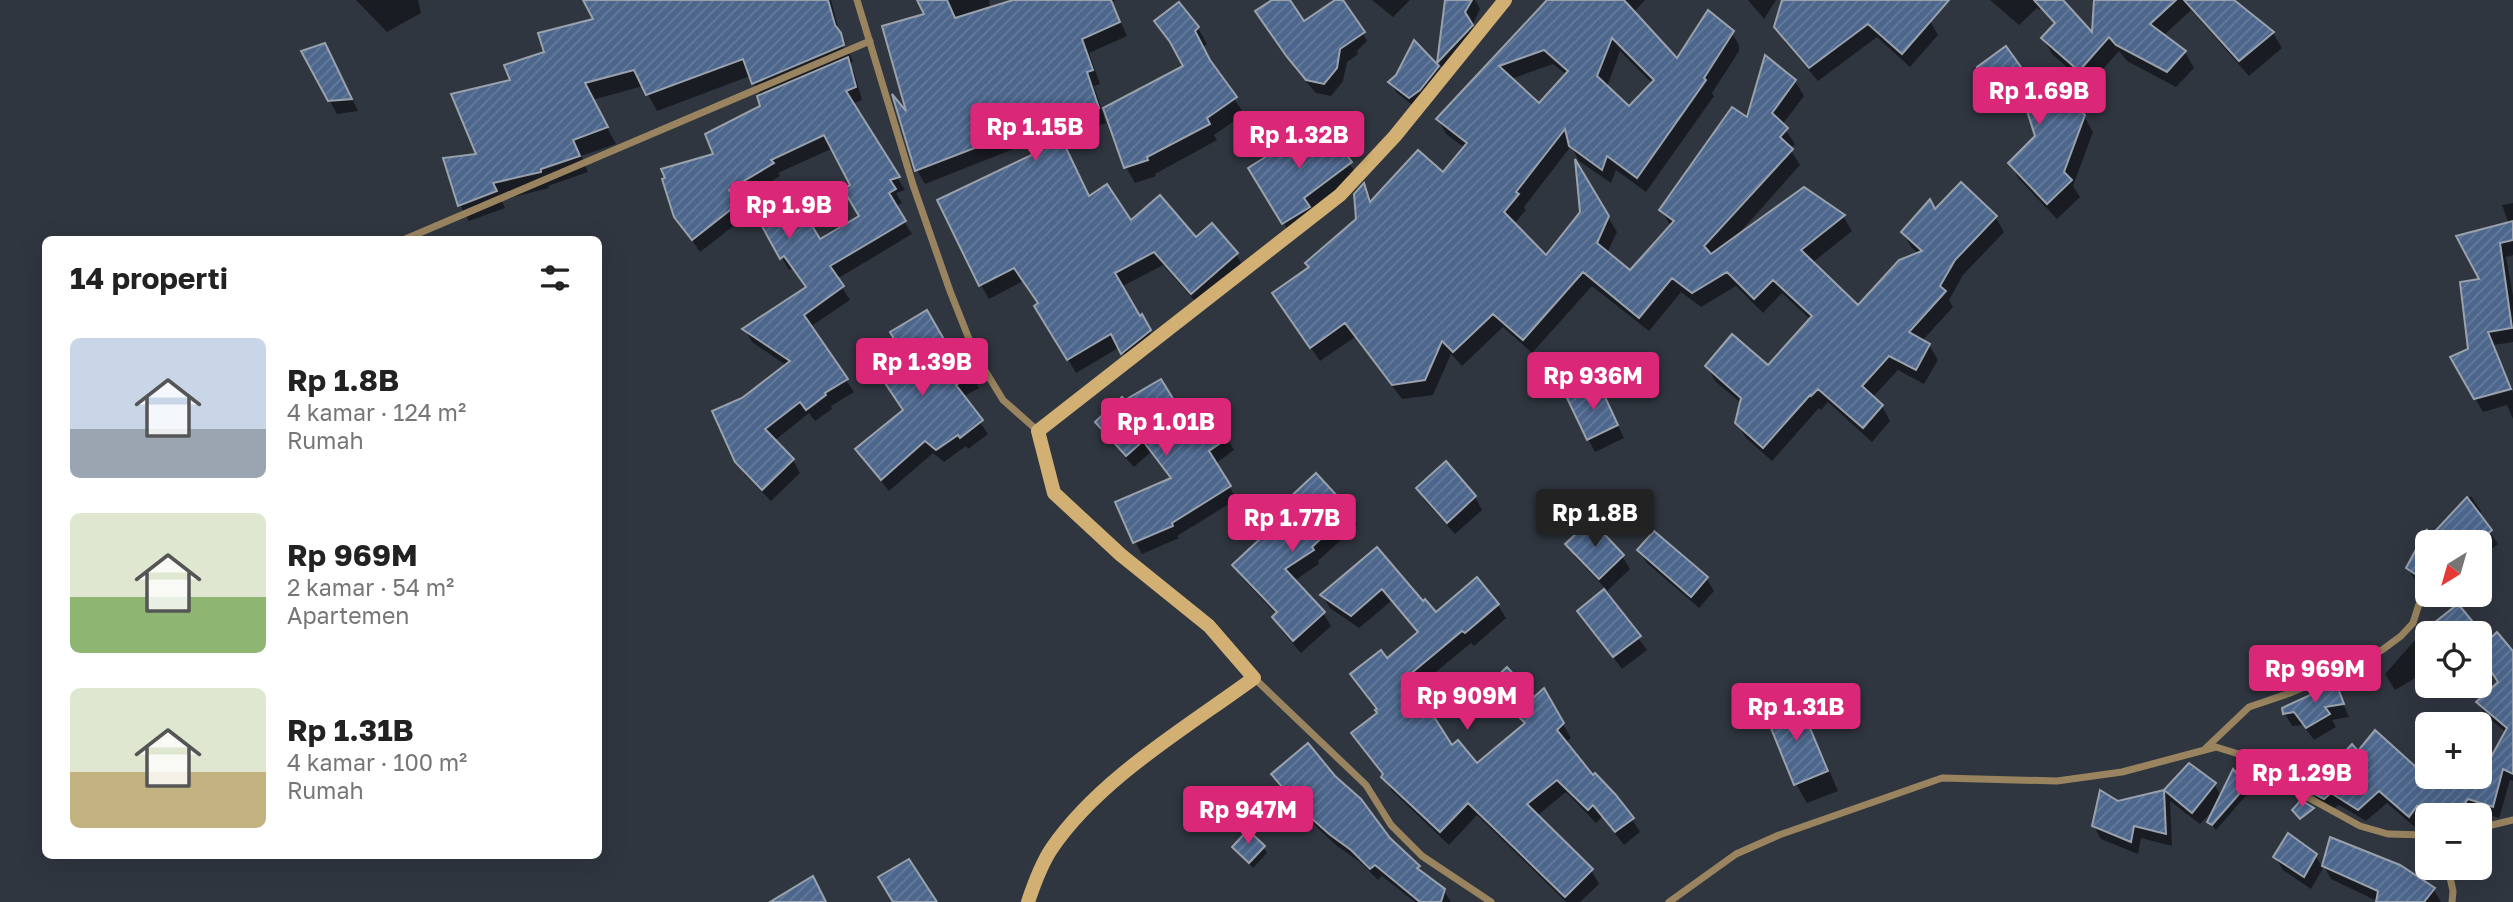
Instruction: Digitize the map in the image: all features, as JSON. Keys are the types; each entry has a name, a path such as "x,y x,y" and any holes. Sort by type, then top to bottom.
{"street":[{"path":"858,0 913,185 975,354 1003,400 1038,431 1054,493 1072,513 1209,626 1254,678 1366,785 1391,825 1422,856 1491,902"},
{"path":"1038,431 1340,195 1395,136 1505,0"},
{"path":"412,236 870,41"},
{"path":"2203,751 2249,707 2358,664 2382,650 2413,623 2418,607"},
{"path":"1028,902 1051,850 1085,807 1131,768 1254,678"},
{"path":"1669,902 1736,855 1779,835 1942,778 2057,781 2122,772 2216,747 2245,756 2311,799 2360,826 2388,834 2415,835"},
{"path":"2492,825 2513,820"},
{"path":"2451,880 2452,902"}],"building":[{"path":"583,0 828,0 844,45 752,84 743,59 646,95 634,70 585,83 608,127 573,140 580,156 541,169 541,172 493,183 497,191 458,206 443,158 476,154 451,94 510,80 504,65 544,52 538,33 593,19"},
{"path":"917,0 947,0 955,18 1013,0 1111,0 1120,22 1082,39 1093,70 1087,72 1099,108 1054,123 1089,196 1107,184 1131,220 1160,195 1196,237 1212,223 1238,253 1191,294 1154,252 1115,273 1151,330 1121,354 1111,334 1067,360 1034,306 1038,303 1014,268 979,286 937,200 1042,150 1032,126 915,171 892,94 906,111 882,26 924,14"},
{"path":"1272,0 1290,0 1304,21 1335,0 1343,0 1365,32 1340,49 1337,68 1324,84 1306,80 1255,11"},
{"path":"1445,0 1472,0 1465,12 1473,25 1437,63"},
{"path":"1547,0 1624,0 1677,58 1708,10 1734,31 1704,78 1706,80 1637,178 1607,156 1602,170 1569,146 1565,129 1516,192 1519,194 1504,212 1546,255 1580,212 1575,159 1609,216 1597,243 1630,270 1674,221 1659,210 1732,107 1747,117 1765,55 1796,80 1772,113 1788,128 1780,137 1793,149 1704,246 1711,254 1804,187 1845,215 1801,250 1858,305 1899,260 1922,251 1901,232 1930,199 1935,209 1961,182 1997,216 1955,260 1940,286 1946,291 1909,332 1930,344 1916,370 1889,356 1862,386 1883,405 1863,428 1818,389 1763,448 1735,423 1741,398 1705,366 1732,334 1768,365 1812,316 1773,280 1754,299 1727,272 1692,293 1672,278 1639,318 1583,272 1523,340 1493,314 1453,352 1442,341 1425,380 1392,385 1345,323 1310,348 1272,293 1309,267 1305,263 1356,219 1354,194 1364,183 1370,202 1418,150 1443,172 1467,143 1436,119","holes":["1612,38 1654,80 1629,106 1597,76","1544,50 1568,71 1539,103 1499,66"]},
{"path":"1782,0 1949,0 1902,54 1868,24 1809,68 1774,27"},
{"path":"2034,0 2063,0 2092,32 2094,0 2176,0 2150,24 2186,51 2167,72 2116,45 2109,37 2079,71 2041,38 2055,23"},
{"path":"2184,0 2234,0 2274,32 2239,61"},
{"path":"1179,2 1199,27 1195,31 1210,60 1237,97 1207,118 1210,124 1147,157 1148,160 1124,168 1103,108 1183,66 1154,21"},
{"path":"1414,40 1439,66 1420,90 1409,98 1388,82 1396,75"},
{"path":"325,43 352,99 328,101 301,51"},
{"path":"2006,46 2038,91 2051,83 2085,115 2064,172 2072,180 2047,204 2008,163 2035,136 2016,76 1994,92 1977,67"},
{"path":"848,57 856,87 846,91 900,177 890,180 896,189 889,193 906,221 830,266 844,286 804,315 848,379 825,393 826,395 806,410 800,402 765,429 794,459 762,490 735,462 712,411 742,398 790,361 742,329 806,287 784,256 780,259 758,219 798,202 820,239 859,216 843,189 850,185 824,135 771,160 774,163 729,190 739,203 692,240 674,217 661,169 713,154 705,134 760,106 757,96"},
{"path":"1322,122 1352,162 1304,198 1310,207 1282,224 1248,168 1275,151 1277,155"},
{"path":"2513,221 2513,240 2500,243 2512,328 2488,332 2511,389 2474,399 2450,357 2468,349 2460,282 2479,279 2456,236"},
{"path":"927,310 949,348 954,345 973,375 956,385 983,420 960,438 958,435 936,450 925,441 881,480 855,449 903,410 883,380 909,365 890,332"},
{"path":"1161,379 1188,423 1208,408 1229,437 1209,451 1231,486 1172,523 1173,526 1133,543 1115,502 1171,478 1143,441 1126,456 1095,422 1122,397 1125,400"},
{"path":"1599,384 1618,425 1587,440 1567,398"},
{"path":"1446,461 1476,496 1447,523 1416,488"},
{"path":"1316,473 1351,511 1312,547 1314,550 1285,569 1325,612 1293,641 1272,617 1277,612 1232,565 1262,537 1290,504 1286,501"},
{"path":"2467,497 2492,530 2436,530"},
{"path":"1591,520 1624,555 1599,579 1565,544"},
{"path":"1654,531 1708,577 1691,597 1637,550"},
{"path":"1377,547 1423,601 1425,599 1436,612 1477,577 1499,604 1408,676 1452,745 1458,740 1477,763 1525,723 1491,682 1507,667 1534,697 1544,688 1564,723 1557,730 1593,775 1595,773 1634,818 1615,832 1593,805 1588,810 1557,780 1527,804 1593,869 1565,897 1468,803 1440,832 1381,777 1383,774 1351,733 1377,713 1377,709 1350,674 1381,650 1387,658 1418,632 1382,589 1351,616 1320,595"},
{"path":"2415,551 2415,574 2406,568"},
{"path":"1604,589 1641,636 1613,657 1577,611"},
{"path":"2454,607 2460,607 2472,621 2436,621"},
{"path":"2497,632 2513,651 2513,774 2503,769 2493,807 2492,803 2468,799 2465,803 2415,803 2415,809 2409,817 2379,791 2358,810 2331,793 2324,799 2309,791 2352,744 2358,751 2375,730 2415,766 2415,789 2492,789 2492,755 2507,728 2492,715 2492,712 2488,712 2476,702 2480,698 2492,698 2492,687 2498,682 2492,673 2492,637"},
{"path":"2336,683 2344,704 2325,707 2330,714 2306,728 2294,712 2283,714 2282,708"},
{"path":"1762,706 1802,709 1828,771 1794,785"},
{"path":"1308,743 1335,776 1361,799 1390,838 1420,866 1417,868 1445,889 1441,902 1420,902 1375,865 1370,869 1300,808 1271,774"},
{"path":"2189,763 2216,783 2192,813 2164,790"},
{"path":"2233,769 2247,785 2212,825 2207,822"},
{"path":"2100,790 2118,801 2164,790 2166,834 2134,826 2131,842 2092,826"},
{"path":"2301,800 2314,808 2300,819 2292,810"},
{"path":"1248,830 1265,846 1249,863 1232,847"},
{"path":"2288,833 2317,854 2304,877 2273,857"},
{"path":"2330,837 2400,865 2415,875 2415,880 2423,880 2435,888 2424,902 2376,902 2378,891 2322,866"},
{"path":"909,859 937,902 893,902 878,877"},
{"path":"813,876 826,902 770,902"}]}
